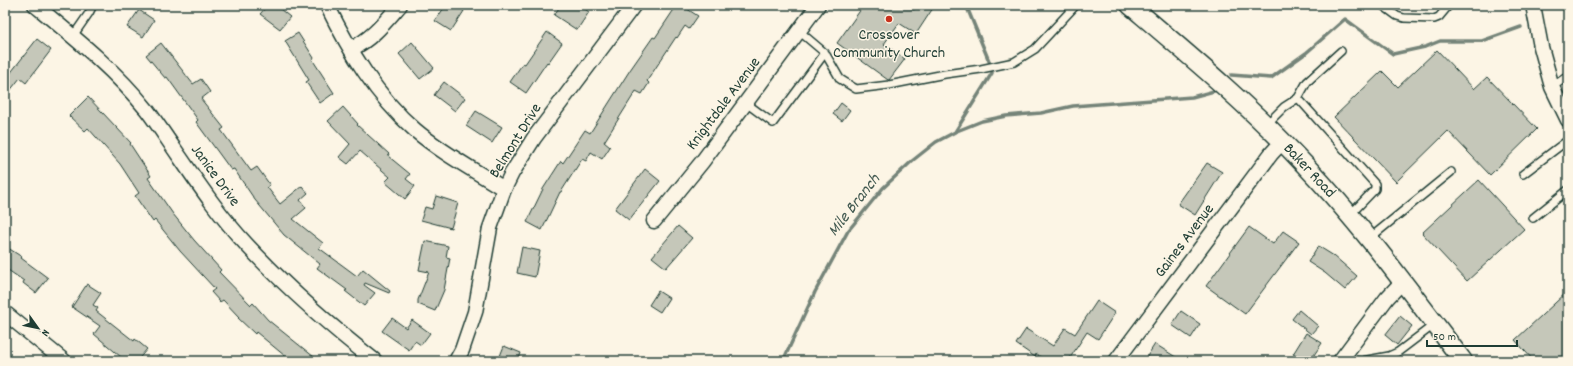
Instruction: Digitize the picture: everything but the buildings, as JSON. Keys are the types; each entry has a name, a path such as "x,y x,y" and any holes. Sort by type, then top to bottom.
{"street":[{"name":"Janice Drive","path":"35,5 73,36 121,80 148,111 205,194 245,243 286,285 329,325 375,361"},
{"path":"327,5 369,79 388,103 415,129 451,157 504,189"},
{"path":"351,49 364,43 378,30 400,5"},
{"name":"Belmont Drive","path":"456,361 462,350 475,312 490,228 504,189 512,172 534,138 634,5"},
{"name":"Knightdale Avenue","path":"654,221 702,162 818,5"},
{"name":"Baker Road","path":"1130,5 1232,92 1304,164 1370,238 1463,361"},
{"path":"1533,5 1541,47 1552,87 1568,120"},
{"name":"Gaines Avenue","path":"1116,361 1271,154 1282,142"},
{"path":"1341,360 1387,298 1403,281"},
{"path":"5,313 64,361"}],"lane":[{"path":"73,36 93,5"},
{"path":"799,31 825,53 840,79 856,89 889,85 1014,62 1035,48 1076,5"},
{"path":"1382,5 1397,16 1404,18 1434,19 1439,17 1449,5"},
{"path":"1265,125 1284,107 1298,98 1307,82 1341,51"},
{"path":"746,103 773,123 825,53"},
{"path":"1552,87 1568,76"},
{"path":"1298,98 1375,184 1376,189 1350,215"},
{"path":"1523,174 1568,140"},
{"path":"1370,238 1451,172"},
{"path":"1533,218 1568,190"},
{"path":"1341,360 1362,361 1388,356 1398,352 1435,324"}],"waterway":[{"name":"Mile Branch","path":"966,5 989,61"},
{"path":"1231,75 1271,78 1306,53 1345,19 1393,54 1425,47 1440,41 1482,41 1521,27"},
{"name":"Mile Branch","path":"783,361 815,292 848,231 883,188 912,161 936,142 955,132 992,73"},
{"path":"957,131 982,121 1006,116 1041,113 1073,106 1192,97 1214,91"}],"place":[{"name":"Crossover Community Church","path":"889,19"}]}
